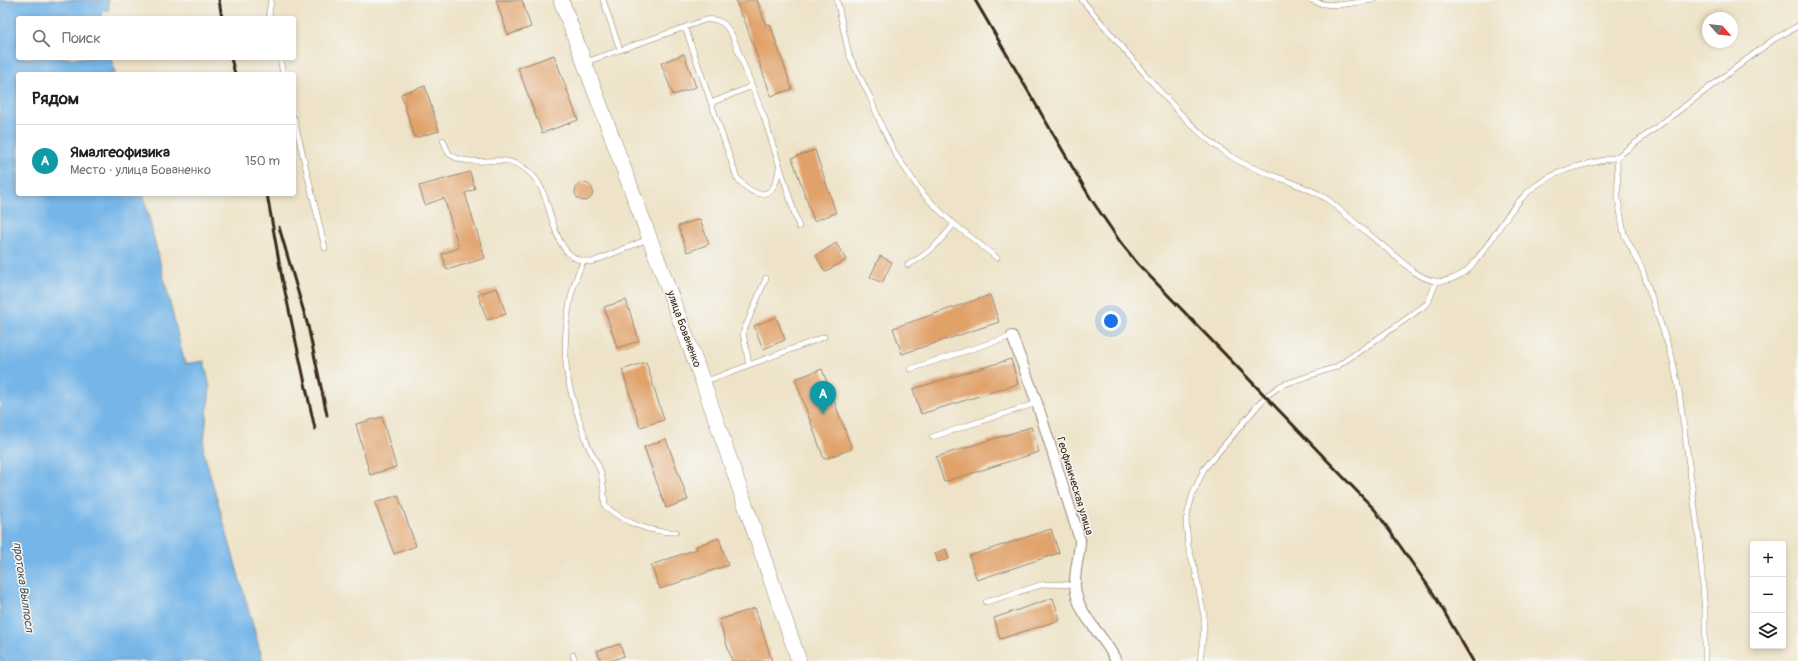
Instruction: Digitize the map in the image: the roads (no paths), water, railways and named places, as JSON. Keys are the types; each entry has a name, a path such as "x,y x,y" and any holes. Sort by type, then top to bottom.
{"street":[{"name":"улица Бованенко","path":"561,0 703,382 799,661"},
{"name":"Геофизическая улица","path":"1012,336 1037,403 1080,540 1075,585 1077,599 1082,610 1112,651 1116,661"}],"lane":[{"path":"270,16 271,0"},
{"path":"603,0 620,50"},
{"path":"837,0 850,55 896,155 922,193 954,224 996,258"},
{"path":"1082,0 1171,104 1218,148 1252,168 1316,192 1327,199 1414,271 1423,277 1436,282 1448,280 1459,275 1470,267 1520,200 1549,176 1565,169 1617,157 1774,39 1798,26"},
{"path":"1311,0 1319,4 1340,4 1373,0"},
{"path":"584,63 705,20 714,19 722,21 728,27 732,35 752,86 780,165 799,226"},
{"path":"685,27 737,178 746,189 763,194 770,191 778,176 780,165"},
{"path":"280,60 283,72"},
{"path":"711,103 752,86"},
{"path":"296,126 325,248"},
{"path":"443,140 449,154 464,161 476,162 502,160 512,162 523,168 534,178 541,188 560,244 574,258 584,262 592,262 650,238"},
{"path":"1617,157 1620,220 1624,234 1642,269 1672,357 1679,391 1699,539 1705,612 1705,661"},
{"path":"908,265 925,256 938,244 954,224"},
{"path":"584,262 577,275 570,304 566,351 567,371 569,385 585,439 600,470 605,506 613,513 650,530 676,532"},
{"path":"749,365 744,333 766,278"},
{"path":"1200,661 1204,616 1195,569 1188,546 1186,520 1192,496 1204,469 1266,396 1282,385 1336,367 1354,355 1424,307 1431,296 1436,282"},
{"path":"910,369 1012,336"},
{"path":"703,382 824,337"},
{"path":"932,437 1037,403"},
{"path":"986,602 1044,584 1075,585"},
{"path":"572,655 575,661"}],"water":[{"name":"протока Вылпосл","path":"0,0 108,0 109,10 101,12 102,16 16,16 16,60 112,60 114,72 16,72 16,196 143,196 185,364 204,361 210,388 203,450 263,661 0,661"}],"railway":[{"path":"219,0 222,16"},
{"path":"975,0 1091,199 1121,243 1138,264 1375,510 1433,593 1473,661"},
{"path":"232,60 234,72"},
{"path":"267,196 282,278 315,429"},
{"path":"279,227 308,326 327,415"}],"place":[{"name":"Ямалгеофизика","path":"823,414"}]}
